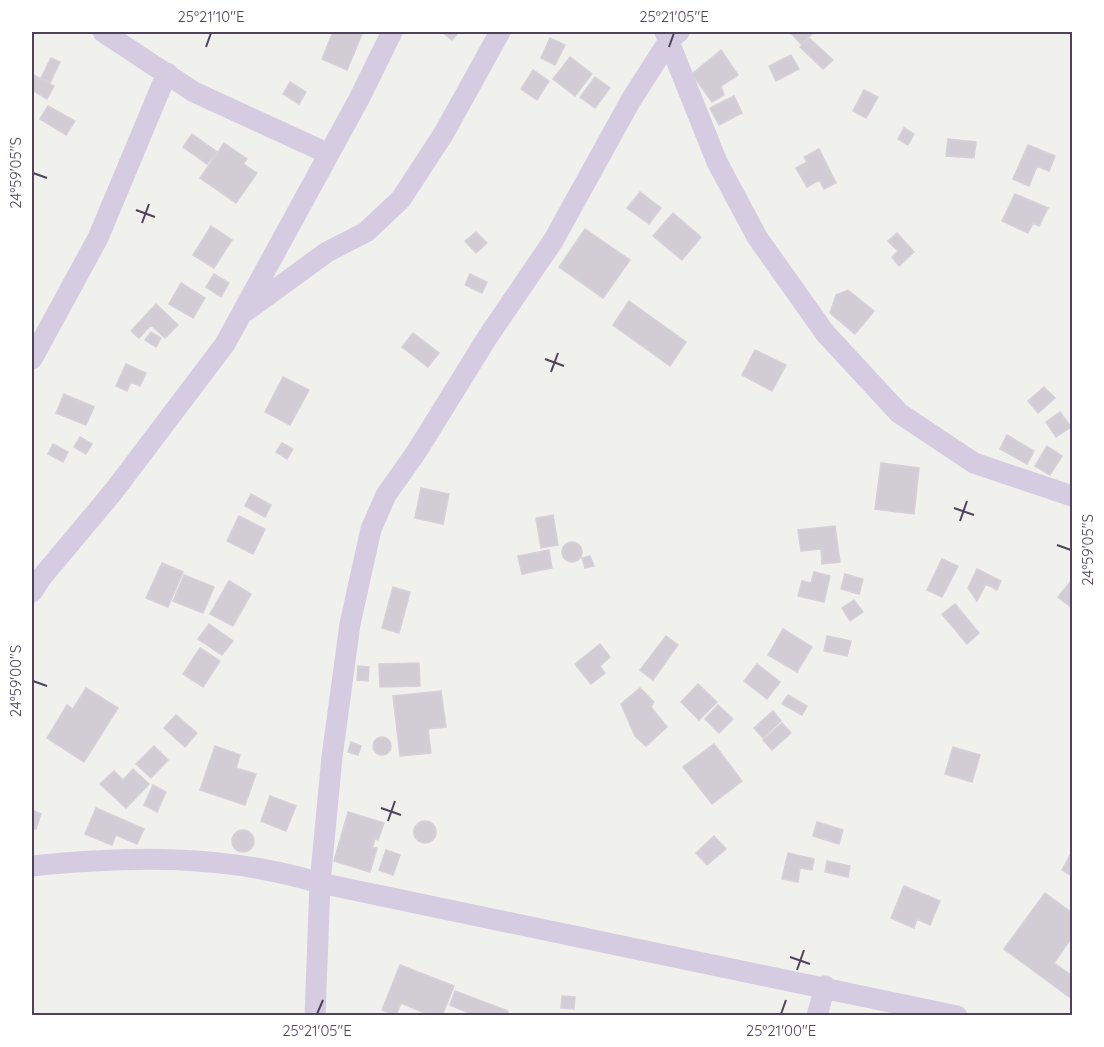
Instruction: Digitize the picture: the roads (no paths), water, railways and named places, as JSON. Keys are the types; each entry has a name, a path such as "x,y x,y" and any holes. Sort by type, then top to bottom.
{"street":[{"path":"103,32 194,92 329,154"},
{"path":"32,589 113,492 225,344 359,99 392,32"},
{"path":"242,314 327,252 366,232 401,200 444,133 500,32"},
{"path":"671,34 717,162 757,237 825,333 899,413 974,464 1072,496"},
{"path":"315,1016 320,883 332,757 350,624 371,529 386,495 452,396 487,338 553,241 631,100 671,34"},
{"path":"32,359 98,237 167,73"},
{"path":"32,866 96,860 164,858 213,861 281,871 320,883 825,986 955,1015"},
{"path":"817,1016 825,986"}]}
